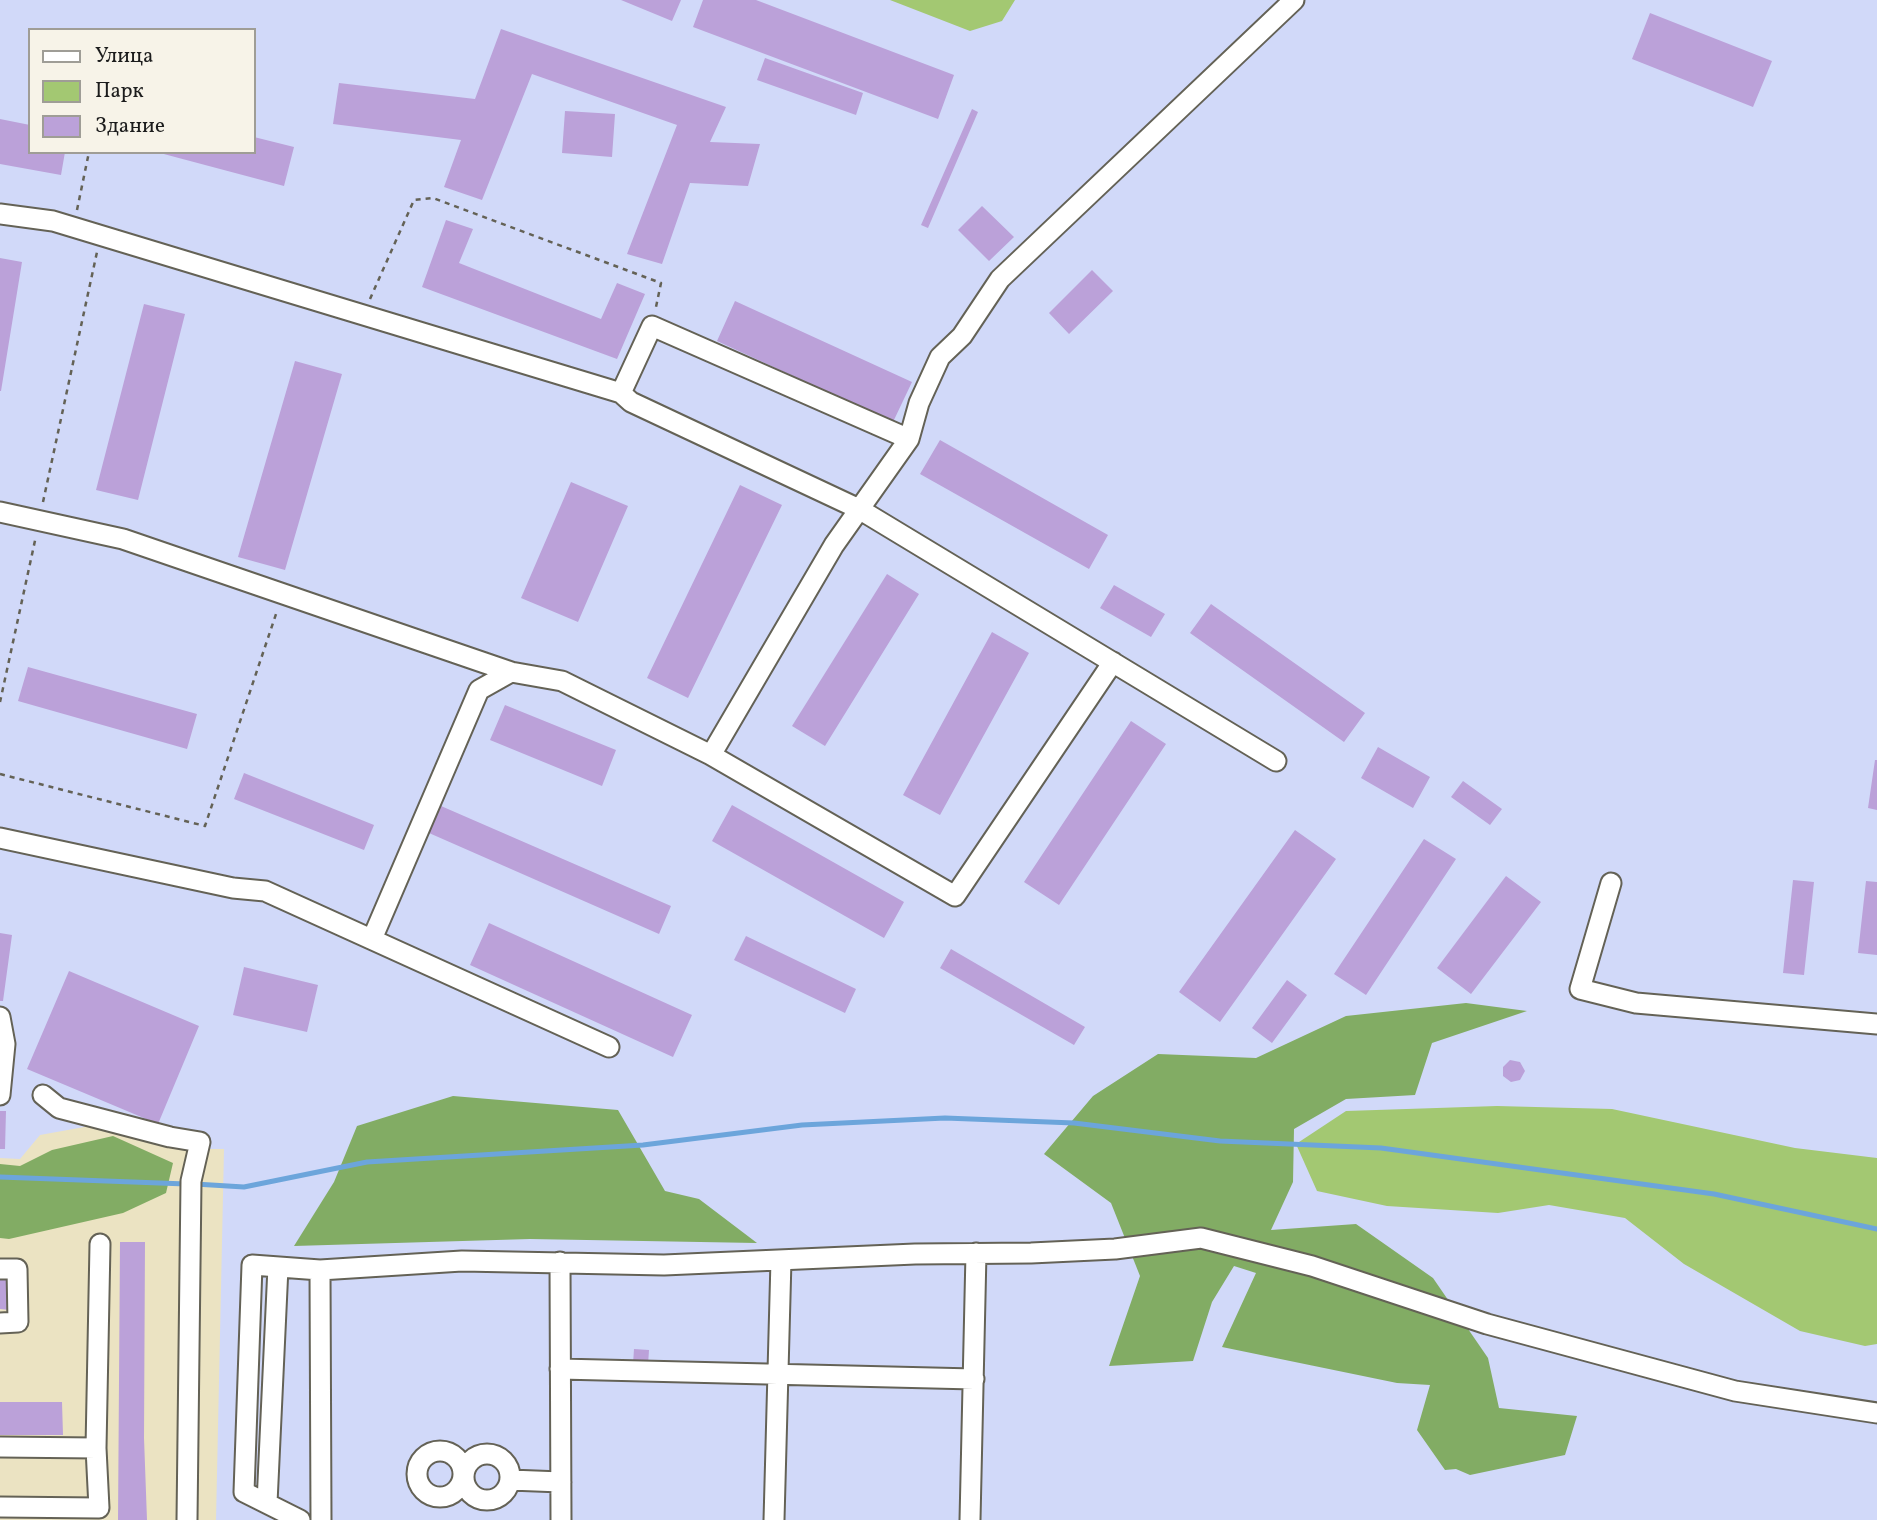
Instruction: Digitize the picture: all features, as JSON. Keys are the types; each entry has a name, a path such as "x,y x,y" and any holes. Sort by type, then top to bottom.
{"street":[{"path":"710,755 827,556 909,439 919,403 940,358 962,336 1000,279 1294,0"},
{"path":"0,214 53,221 621,393 631,402 859,509 1276,761"},
{"path":"621,393 652,326 909,439"},
{"path":"0,512 123,539 511,672 562,681 710,755 955,896 1113,662"},
{"path":"372,939 479,690 511,672"},
{"path":"0,838 233,888 265,891 610,1047"},
{"path":"1611,883 1580,989 1636,1003 1877,1024"},
{"path":"0,1017 5,1044 0,1095"},
{"path":"44,1094 60,1108 170,1137 200,1142 191,1185 187,1520"},
{"path":"300,1520 244,1492 252,1265 320,1270 462,1261 664,1265 1115,1249 1201,1238 1312,1266 1487,1324 1735,1391 1877,1413"},
{"path":"0,1507 99,1508 96,1448 100,1244"},
{"path":"971,1520 976,1254"},
{"path":"774,1520 781,1260"},
{"path":"559,1262 561,1520"},
{"path":"267,1503 278,1267"},
{"path":"0,1269 17,1269 18,1322 0,1323"},
{"path":"320,1270 321,1520"},
{"path":"560,1369 974,1380"},
{"path":"0,1447 96,1448"},
{"path":"487,1453 502,1459 507,1465 510,1480 504,1494 482,1500 469,1493 463,1476 472,1458 487,1453"},
{"path":"510,1480 561,1482"}],"path":[{"path":"73,227 89,154"},
{"path":"363,315 414,200 433,198 662,283 652,326"},
{"path":"0,702 100,235"},
{"path":"0,774 205,826 283,594"}],"shaded area":[{"path":"0,0 1877,0 1877,1520 216,1520 224,1149 196,1149 123,1120 40,1135 20,1159 0,1158"}],"green space":[{"path":"890,0 1015,0 1002,21 970,31"},
{"path":"1466,1003 1527,1011 1432,1043 1415,1095 1346,1099 1294,1129 1293,1182 1271,1230 1356,1224 1433,1278 1488,1358 1499,1408 1577,1416 1565,1455 1470,1475 1456,1469 1445,1470 1417,1430 1430,1385 1397,1383 1222,1347 1256,1273 1234,1266 1212,1302 1193,1361 1109,1366 1140,1276 1111,1203 1044,1154 1093,1096 1158,1054 1256,1058 1346,1016"},
{"path":"453,1096 618,1110 665,1191 699,1199 757,1243 530,1239 294,1246 334,1182 357,1126"},
{"path":"1497,1106 1612,1109 1795,1148 1877,1158 1877,1344 1865,1346 1800,1331 1684,1264 1625,1218 1549,1205 1498,1213 1387,1206 1317,1191 1296,1144 1346,1111"},
{"path":"113,1136 173,1163 166,1193 123,1213 9,1239 0,1238 0,1164 20,1166 52,1150"}],"building":[{"path":"621,0 681,0 672,21"},
{"path":"703,0 756,0 954,75 938,119 693,27"},
{"path":"1650,13 1772,61 1753,107 1632,59"},
{"path":"501,29 726,107 710,142 760,144 748,186 690,183 662,264 627,254 677,125 532,74 482,200 444,187 461,140 333,124 339,83 475,99"},
{"path":"765,58 863,93 856,115 757,80"},
{"path":"972,109 978,112 928,228 921,225"},
{"path":"565,111 615,114 612,157 562,153"},
{"path":"0,119 28,125 28,154 65,154 61,175 0,164"},
{"path":"256,138 294,147 284,186 164,154 256,154"},
{"path":"982,206 1014,237 989,261 958,230"},
{"path":"446,220 473,229 459,263 601,319 617,283 645,294 617,359 422,287"},
{"path":"0,258 22,262 1,391 0,391"},
{"path":"1092,270 1113,291 1069,334 1049,313"},
{"path":"735,301 912,382 893,422 717,341"},
{"path":"144,304 185,314 138,500 96,490"},
{"path":"295,361 342,374 285,570 238,557"},
{"path":"940,440 1108,535 1089,569 920,474"},
{"path":"571,482 628,506 578,622 521,598"},
{"path":"740,485 782,505 688,698 647,678"},
{"path":"887,574 919,594 825,746 792,726"},
{"path":"1114,585 1165,614 1151,637 1100,608"},
{"path":"1211,604 1365,713 1344,742 1190,633"},
{"path":"992,632 1029,653 940,815 903,795"},
{"path":"28,667 197,714 187,749 18,701"},
{"path":"505,705 616,750 602,786 490,740"},
{"path":"1131,721 1166,744 1059,905 1024,882"},
{"path":"1378,747 1430,777 1413,808 1361,778"},
{"path":"1877,760 1877,810 1868,808"},
{"path":"244,773 374,825 364,850 234,799"},
{"path":"1463,781 1502,809 1490,825 1451,797"},
{"path":"732,805 904,902 884,938 712,841"},
{"path":"441,806 671,906 659,934 429,833"},
{"path":"1295,830 1336,859 1220,1022 1179,992"},
{"path":"1424,839 1456,859 1366,995 1334,974"},
{"path":"1506,876 1541,902 1471,994 1437,968"},
{"path":"1793,880 1814,882 1804,975 1783,973"},
{"path":"1866,881 1877,882 1877,955 1858,953"},
{"path":"489,923 692,1015 673,1057 470,965"},
{"path":"0,933 12,935 3,1001 0,1001"},
{"path":"746,936 856,989 845,1013 734,960"},
{"path":"951,949 1085,1027 1074,1045 940,968"},
{"path":"244,967 318,985 307,1032 233,1015"},
{"path":"69,971 199,1026 158,1124 27,1069"},
{"path":"1287,980 1307,995 1272,1043 1252,1028"},
{"path":"1510,1060 1520,1062 1525,1071 1520,1080 1511,1082 1503,1076 1503,1067"},
{"path":"0,1111 6,1111 5,1149 0,1149"},
{"path":"120,1242 145,1242 144,1438 147,1520 118,1520"},
{"path":"0,1280 8,1280 10,1310 0,1309"},
{"path":"634,1349 649,1350 648,1365 633,1364"},
{"path":"0,1402 62,1402 63,1435 0,1435"}],"waterway":[{"path":"195,1184 244,1187 367,1162 643,1145 802,1125 945,1118 1074,1123 1220,1141 1381,1148 1714,1194 1877,1229"},
{"path":"0,1177 186,1184"}]}
